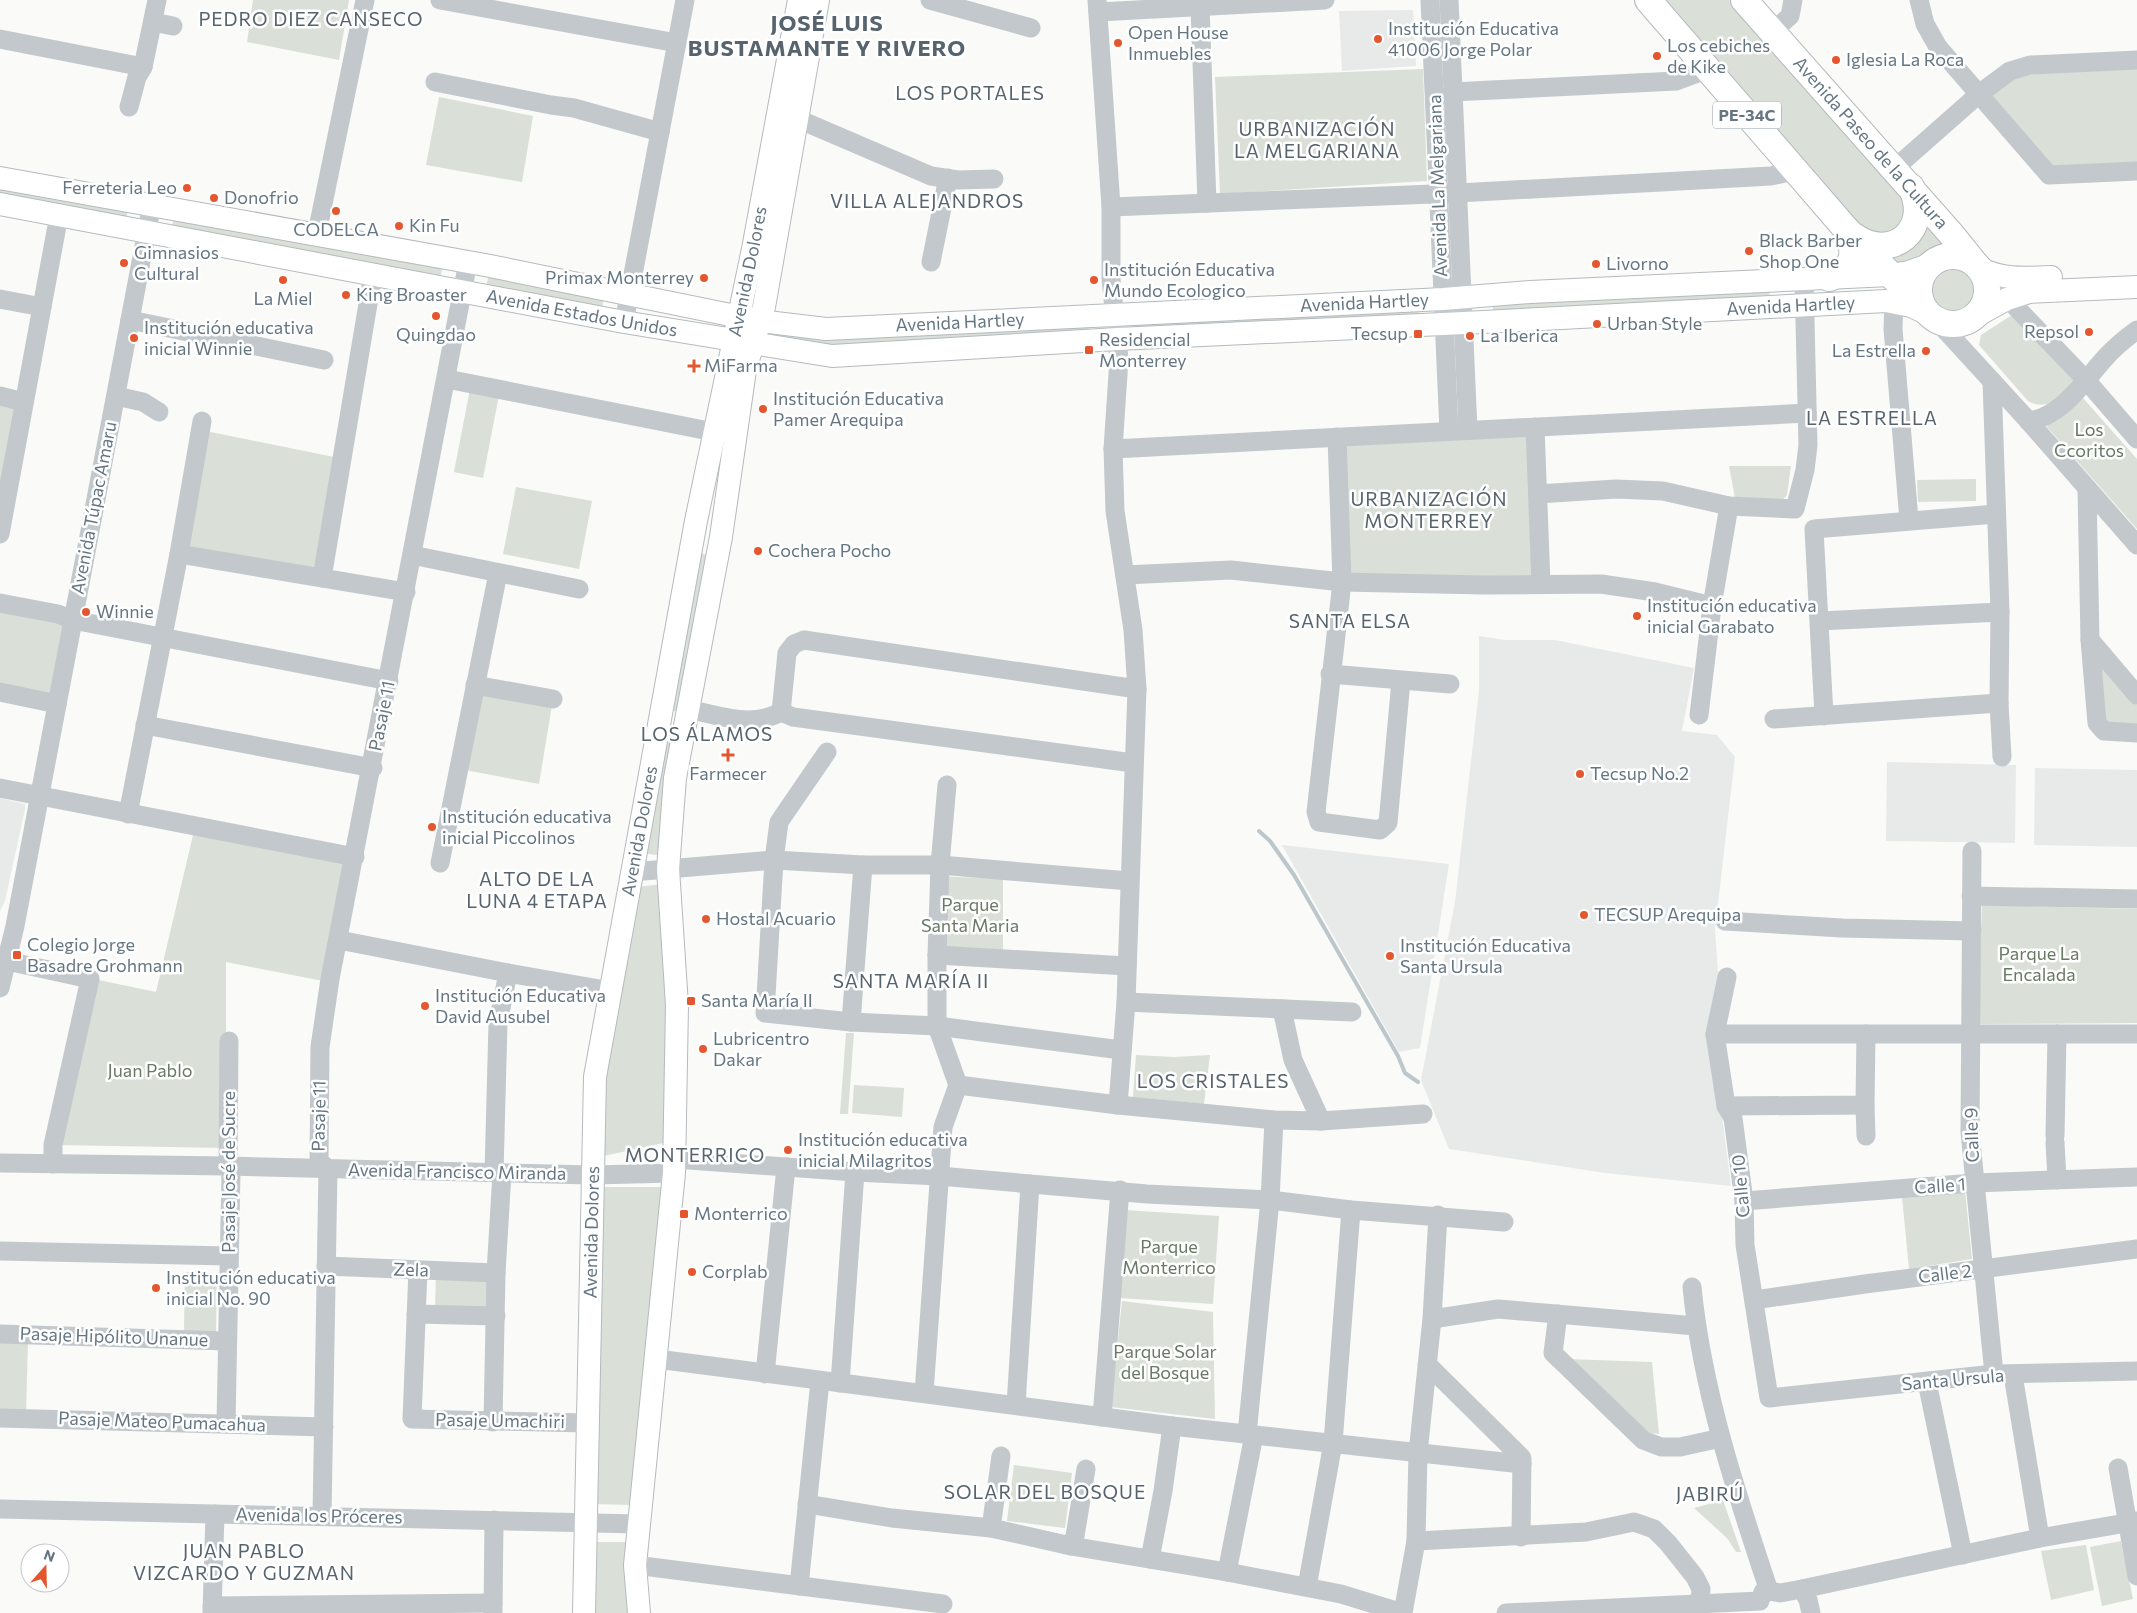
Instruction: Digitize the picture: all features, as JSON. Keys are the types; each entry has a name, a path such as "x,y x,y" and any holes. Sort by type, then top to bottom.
{"highway":[{"name":"PE-34C","path":"1648,0 1794,171 1846,229 1929,315"},
{"name":"Avenida Paseo de la Cultura","path":"1744,0 1979,268"},
{"path":"1846,229 1863,243 1873,246 1896,244 1905,238 1917,219 1917,202 1902,178"},
{"path":"1816,279 1837,276 1850,263 1853,252 1851,240 1846,229"},
{"path":"1950,256 1962,257 1979,268 1987,284 1987,294 1983,306 1974,317 1956,324 1946,324 1929,315 1919,299 1918,286 1922,275 1929,265 1938,259 1950,256"}],"main road":[{"name":"Avenida Dolores","path":"584,1613 595,1077 694,532 714,432 749,319 753,249 799,0"},
{"name":"Avenida Dolores","path":"749,319 764,307 818,0"},
{"name":"Avenida Estados Unidos","path":"0,178 317,233 749,319"},
{"name":"Avenida Estados Unidos","path":"0,204 624,322 743,342"},
{"name":"Avenida Hartley","path":"749,319 826,329 1816,279 1909,272 1929,265"},
{"path":"1979,268 1993,275 2008,278 2137,272"},
{"path":"1974,317 2007,299 2037,292 2137,287"},
{"name":"Avenida Hartley","path":"743,342 832,356 1117,339 1454,324 1803,305 1894,302 1911,306 1929,315"},
{"path":"687,333 694,330 698,324 699,317 691,306"},
{"name":"Avenida Dolores","path":"639,1613 635,1565 638,1524 657,1359 674,1166 677,1005 668,869 675,778 721,537 745,370 743,342"},
{"path":"694,532 721,537"},
{"path":"662,713 687,714"}],"street":[{"path":"129,107 137,77 142,67 153,22 156,0"},
{"path":"317,233 365,0"},
{"path":"446,0 677,43"},
{"path":"624,322 686,0"},
{"path":"930,0 1031,28"},
{"path":"1118,1105 1126,1002 1137,689 1133,630 1115,510 1114,449 1119,359 1111,279 1111,207 1097,6 1200,6 1324,0"},
{"name":"Avenida La Melgariana","path":"1430,0 1438,193 1453,298"},
{"name":"Avenida La Melgariana","path":"1449,0 1458,193 1449,431"},
{"path":"1772,32 1790,16 1792,0"},
{"path":"1919,0 1925,24 1938,47 2049,175 2137,171"},
{"path":"1200,6 1208,202"},
{"path":"153,22 173,26"},
{"path":"0,39 142,67"},
{"path":"1902,178 1978,94 2010,71 2030,65 2137,60"},
{"path":"1452,92 1676,81 1708,69"},
{"path":"435,82 574,108 660,132"},
{"path":"798,119 931,176 958,180 994,179"},
{"path":"1111,207 1458,193 1771,176 1794,171"},
{"path":"931,262 948,178"},
{"name":"Avenida Túpac Amaru","path":"0,988 7,961 7,926 40,796 152,204"},
{"path":"0,534 59,215"},
{"name":"Pasaje 11","path":"328,1169 319,1161 320,1047 330,980 389,681 468,262"},
{"name":"Avenida Paseo de la Cultura","path":"1979,268 2086,380 2137,439"},
{"path":"322,578 373,274"},
{"path":"1538,494 1616,490 1663,491 1729,506 1795,509 1805,470 1808,445 1803,305 1816,279"},
{"path":"0,299 42,307"},
{"path":"1894,302 1893,329 1908,520"},
{"path":"1929,315 1992,381 2137,545"},
{"path":"130,320 324,360"},
{"name":"Avenida La Melgariana","path":"1454,324 1468,430"},
{"path":"2028,421 2045,417 2079,390 2106,357 2137,330"},
{"path":"447,379 714,432"},
{"path":"1992,381 2000,612 1999,704 2002,757"},
{"path":"0,396 24,402"},
{"path":"116,396 143,402 159,412"},
{"path":"1114,449 1808,413"},
{"path":"128,814 179,554 202,421"},
{"path":"1535,427 1540,584"},
{"path":"1336,437 1342,582 1330,674 1316,812 1319,822 1380,830 1388,823 1401,681"},
{"path":"2087,490 2090,640 2097,723 2104,731 2137,733"},
{"path":"1699,715 1712,606 1729,506"},
{"path":"1824,716 1814,529 1996,514"},
{"path":"179,554 406,592"},
{"path":"412,555 579,589"},
{"path":"1125,575 1231,570 1342,582 1484,585 1601,584 1655,592 1712,606"},
{"path":"440,863 498,573"},
{"path":"0,603 58,614 73,620 389,681"},
{"path":"1820,621 2000,612"},
{"path":"781,712 788,653 794,644 804,640 1137,689"},
{"path":"2090,640 2137,696"},
{"path":"1330,674 1450,684"},
{"path":"476,685 553,699"},
{"path":"0,692 57,704"},
{"path":"1774,719 1999,704"},
{"path":"687,714 747,721 769,718 781,712 793,717 1133,763"},
{"path":"145,725 372,768"},
{"path":"827,752 779,822 774,860 765,1013 852,1022 937,1026 1121,1050"},
{"path":"924,1393 942,1126 958,1085 937,1026 940,865 947,785"},
{"path":"0,788 354,857"},
{"name":"Calle 9","path":"1972,851 1970,1132 1994,1374"},
{"path":"632,872 774,860 863,865 940,865 1129,881"},
{"path":"852,1022 863,865"},
{"path":"1972,896 2137,899"},
{"path":"1725,920 1833,928 1972,931"},
{"path":"339,940 611,991"},
{"path":"937,955 1127,966"},
{"path":"7,961 90,979 53,1145 53,1164"},
{"path":"493,1422 498,1173 498,1024 508,973"},
{"name":"Calle 10","path":"1727,977 1715,1034 1726,1106 1733,1118 1744,1201 1745,1244 1769,1398"},
{"path":"1126,1002 1352,1012"},
{"path":"1282,1010 1293,1060 1321,1121"},
{"path":"1715,1034 2137,1034"},
{"path":"1866,1034 1866,1136"},
{"path":"2057,1034 2055,1139 2058,1180"},
{"name":"Pasaje José de Sucre","path":"226,1424 230,1041"},
{"path":"958,1085 1118,1105 1274,1120 1321,1121 1423,1114"},
{"path":"1726,1106 1865,1105"},
{"path":"1227,1572 1250,1435 1270,1200 1274,1120"},
{"name":"Avenida Francisco Miranda","path":"0,1163 592,1174 674,1166 786,1167 939,1176 1120,1190 1147,1194 1270,1200 1351,1210 1438,1215 1504,1222"},
{"path":"765,1374 786,1167"},
{"path":"322,1516 328,1169"},
{"path":"840,1382 856,1172"},
{"name":"Calle 1","path":"1744,1201 1974,1183 2137,1177"},
{"path":"1016,1405 1030,1184"},
{"path":"1102,1417 1120,1190"},
{"path":"1307,1587 1333,1444 1351,1210"},
{"path":"806,1504 892,1518 991,1528 1071,1546 1227,1572 1341,1594 1403,1613 1416,1541 1418,1452 1432,1319 1438,1215"},
{"name":"Calle 2","path":"1754,1300 2137,1249"},
{"path":"0,1251 229,1256"},
{"name":"Zela","path":"326,1266 496,1273"},
{"path":"418,1270 416,1314 496,1316"},
{"path":"1692,1286 1696,1326 1721,1438 1762,1602"},
{"path":"1432,1319 1498,1309 1696,1326"},
{"name":"Pasaje Umachiri","path":"416,1314 412,1419 588,1423"},
{"path":"1558,1314 1553,1353 1643,1440 1661,1448 1680,1447 1721,1438"},
{"name":"Pasaje Hipólito Unanue","path":"0,1334 227,1341"},
{"path":"657,1359 1172,1426 1522,1464"},
{"path":"1427,1364 1522,1458 1521,1537"},
{"name":"Santa Ursula","path":"1769,1398 1994,1374 2137,1371"},
{"path":"2013,1375 2040,1538"},
{"path":"799,1586 820,1381"},
{"path":"1927,1382 1963,1555"},
{"name":"Pasaje Mateo Pumacahua","path":"0,1418 324,1427"},
{"path":"1150,1559 1163,1491 1172,1426"},
{"path":"991,1528 1001,1456"},
{"path":"2118,1468 2132,1522 2137,1576"},
{"path":"1071,1546 1075,1536 1086,1469"},
{"name":"Avenida los Próceres","path":"0,1509 638,1524"},
{"path":"215,1514 212,1610 493,1608 494,1520"},
{"path":"1416,1541 1521,1537 1586,1532 1634,1522 1654,1529 1668,1543 1695,1577 1701,1589 1700,1603"},
{"path":"1506,1613 1611,1611 1700,1603 1762,1602 1780,1593 1802,1590 2040,1538 2132,1522"},
{"path":"635,1565 943,1604"},
{"path":"1802,1590 1808,1600 1811,1613"}],"shaded area":[{"name":"Institución Educativa 41006 Jorge Polar","path":"1413,10 1416,66 1342,71 1339,11"},
{"name":"TECSUP Arequipa","path":"1479,636 1505,640 1555,640 1694,668 1682,731 1717,735 1735,757 1715,929 1719,989 1717,1078 1731,1186 1605,1173 1449,1149 1421,1080 1455,902 1479,691"},
{"path":"1887,762 2016,765 2015,843 1886,841"},
{"path":"2035,768 2137,770 2137,847 2034,845"},
{"path":"0,798 25,804 25,809 5,901 0,911"},
{"name":"Institución Educativa Santa Ursula","path":"1282,845 1449,864 1420,1048 1399,1052"}],"green space":[{"path":"253,0 349,0 339,60 247,42"},
{"path":"1662,0 1730,0 1903,192 1907,220 1885,238 1861,229"},
{"path":"2137,67 2137,165 2056,169 1991,98 1990,92 2018,75"},
{"path":"1423,69 1427,181 1220,194 1215,77"},
{"path":"439,97 533,116 522,182 426,165"},
{"path":"0,179 129,204 126,220 0,197"},
{"path":"174,213 443,264 440,279 172,230"},
{"path":"1924,218 1947,244 1899,265 1885,252"},
{"path":"1953,266 1962,268 1970,273 1975,281 1977,290 1975,299 1970,307 1962,312 1953,314 1944,312 1936,307 1931,299 1929,290 1931,281 1936,273 1944,268"},
{"path":"489,273 604,294 602,310 486,288"},
{"path":"1769,286 1770,300 1493,315 1493,301"},
{"path":"1419,306 1419,318 1138,333 1138,319"},
{"name":"Los Ccoritos","path":"2012,315 2074,380 2075,383 2048,404 2035,404 2028,401 1979,345 1981,335"},
{"path":"1089,322 1089,335 832,349 772,338 772,333"},
{"path":"470,389 499,395 483,478 454,472"},
{"name":"Los Ccoritos","path":"2083,398 2137,459 2137,529 2047,427 2050,420"},
{"path":"0,402 14,405 0,487"},
{"path":"206,431 339,458 317,573 186,548"},
{"path":"1527,434 1535,578 1347,575 1341,443"},
{"path":"1729,466 1791,466 1787,495 1782,501 1735,498"},
{"path":"1976,479 1976,501 1918,502 1917,480"},
{"path":"516,487 592,501 579,569 503,554"},
{"path":"699,553 712,556 680,712 668,710"},
{"path":"0,611 63,622 51,698 0,688"},
{"path":"2100,662 2137,705 2137,727 2103,725"},
{"path":"480,690 552,705 539,784 465,770"},
{"path":"665,730 676,733 664,856 642,853"},
{"name":"Juan Pablo","path":"194,831 343,861 347,866 323,981 226,962 226,1148 56,1145 94,979 156,992"},
{"name":"Parque Santa Maria","path":"937,876 1003,879 1003,958 935,952"},
{"path":"663,884 672,1015 668,1142 599,1157 600,1082 636,887"},
{"name":"Parque La Encalada","path":"1982,905 2137,909 2137,1023 1977,1024"},
{"path":"846,1033 854,1033 848,1114 840,1114"},
{"path":"1136,1055 1174,1057 1210,1055 1204,1104 1133,1097"},
{"path":"854,1085 904,1088 902,1117 852,1113"},
{"path":"597,1187 666,1187 633,1505 591,1504"},
{"path":"1965,1191 1972,1259 1909,1269 1902,1197"},
{"name":"Parque Monterrico","path":"1124,1210 1219,1216 1213,1304 1119,1298"},
{"path":"185,1272 217,1273 216,1333 184,1332"},
{"path":"436,1274 491,1276 490,1311 435,1309"},
{"name":"Parque Solar del Bosque","path":"1122,1301 1213,1312 1215,1419 1111,1407"},
{"path":"0,1338 28,1339 26,1415 0,1414"},
{"path":"1566,1359 1652,1362 1659,1434 1645,1432"},
{"path":"1014,1465 1072,1473 1065,1528 1007,1521"},
{"path":"1723,1500 1741,1552 1736,1552 1727,1538 1694,1508"},
{"path":"2121,1541 2133,1599 2102,1606 2090,1547"},
{"path":"591,1542 629,1542 633,1613 588,1613"},
{"path":"2086,1545 2094,1590 2051,1600 2041,1551"}],"waterway":[{"path":"1259,831 1270,841 1294,875 1398,1056 1405,1073 1418,1082"}],"place":[{"name":"Institución Educativa 41006 Jorge Polar","path":"1378,39"},
{"name":"Open House Inmuebles","path":"1118,43"},
{"name":"Los cebiches de Kike","path":"1657,56"},
{"name":"Iglesia La Roca","path":"1836,60"},
{"name":"Ferreteria Leo","path":"187,188"},
{"name":"Donofrio","path":"214,198"},
{"name":"CODELCA","path":"336,211"},
{"name":"Kin Fu","path":"399,226"},
{"name":"Black Barber Shop One","path":"1749,251"},
{"name":"Gimnasios Cultural","path":"124,263"},
{"name":"Livorno","path":"1596,264"},
{"name":"Primax Monterrey","path":"704,278"},
{"name":"La Miel","path":"283,280"},
{"name":"Institución Educativa Mundo Ecologico","path":"1094,280"},
{"name":"King Broaster","path":"346,295"},
{"name":"Quingdao","path":"436,316"},
{"name":"Urban Style","path":"1597,324"},
{"name":"Repsol","path":"2089,332"},
{"name":"Tecsup","path":"1418,334"},
{"name":"La Iberica","path":"1470,336"},
{"name":"Institución educativa inicial Winnie","path":"134,338"},
{"name":"Residencial Monterrey","path":"1089,350"},
{"name":"La Estrella","path":"1926,351"},
{"name":"MiFarma","path":"694,366"},
{"name":"Institución Educativa Pamer Arequipa","path":"763,409"},
{"name":"Cochera Pocho","path":"758,551"},
{"name":"Winnie","path":"86,612"},
{"name":"Institución educativa inicial Garabato","path":"1637,616"},
{"name":"Farmecer","path":"728,755"},
{"name":"Tecsup No.2","path":"1580,774"},
{"name":"Institución educativa inicial Piccolinos","path":"432,827"},
{"name":"TECSUP Arequipa","path":"1584,915"},
{"name":"Hostal Acuario","path":"706,919"},
{"name":"Colegio Jorge Basadre Grohmann","path":"17,955"},
{"name":"Institución Educativa Santa Ursula","path":"1390,956"},
{"name":"Santa María II","path":"691,1001"},
{"name":"Institución Educativa David Ausubel","path":"425,1006"},
{"name":"Lubricentro Dakar","path":"703,1049"},
{"name":"Institución educativa inicial Milagritos","path":"788,1150"},
{"name":"Monterrico","path":"684,1214"},
{"name":"Corplab","path":"692,1272"},
{"name":"Institución educativa inicial No. 90","path":"156,1288"}],"district":[{"name":"PEDRO DIEZ CANSECO","path":"311,19"},
{"name":"JOSÉ LUIS BUSTAMANTE Y RIVERO","path":"827,36"},
{"name":"LOS PORTALES","path":"970,93"},
{"name":"URBANIZACIÓN LA MELGARIANA","path":"1317,140"},
{"name":"VILLA ALEJANDROS","path":"927,201"},
{"name":"LA ESTRELLA","path":"1872,418"},
{"name":"URBANIZACIÓN MONTERREY","path":"1429,510"},
{"name":"SANTA ELSA","path":"1350,621"},
{"name":"LOS ÁLAMOS","path":"707,734"},
{"name":"ALTO DE LA LUNA 4 ETAPA","path":"537,890"},
{"name":"SANTA MARÍA II","path":"911,981"},
{"name":"LOS CRISTALES","path":"1213,1081"},
{"name":"MONTERRICO","path":"695,1155"},
{"name":"SOLAR DEL BOSQUE","path":"1045,1492"},
{"name":"JABIRÚ","path":"1710,1494"},
{"name":"JUAN PABLO VIZCARDO Y GUZMAN","path":"244,1562"}]}
